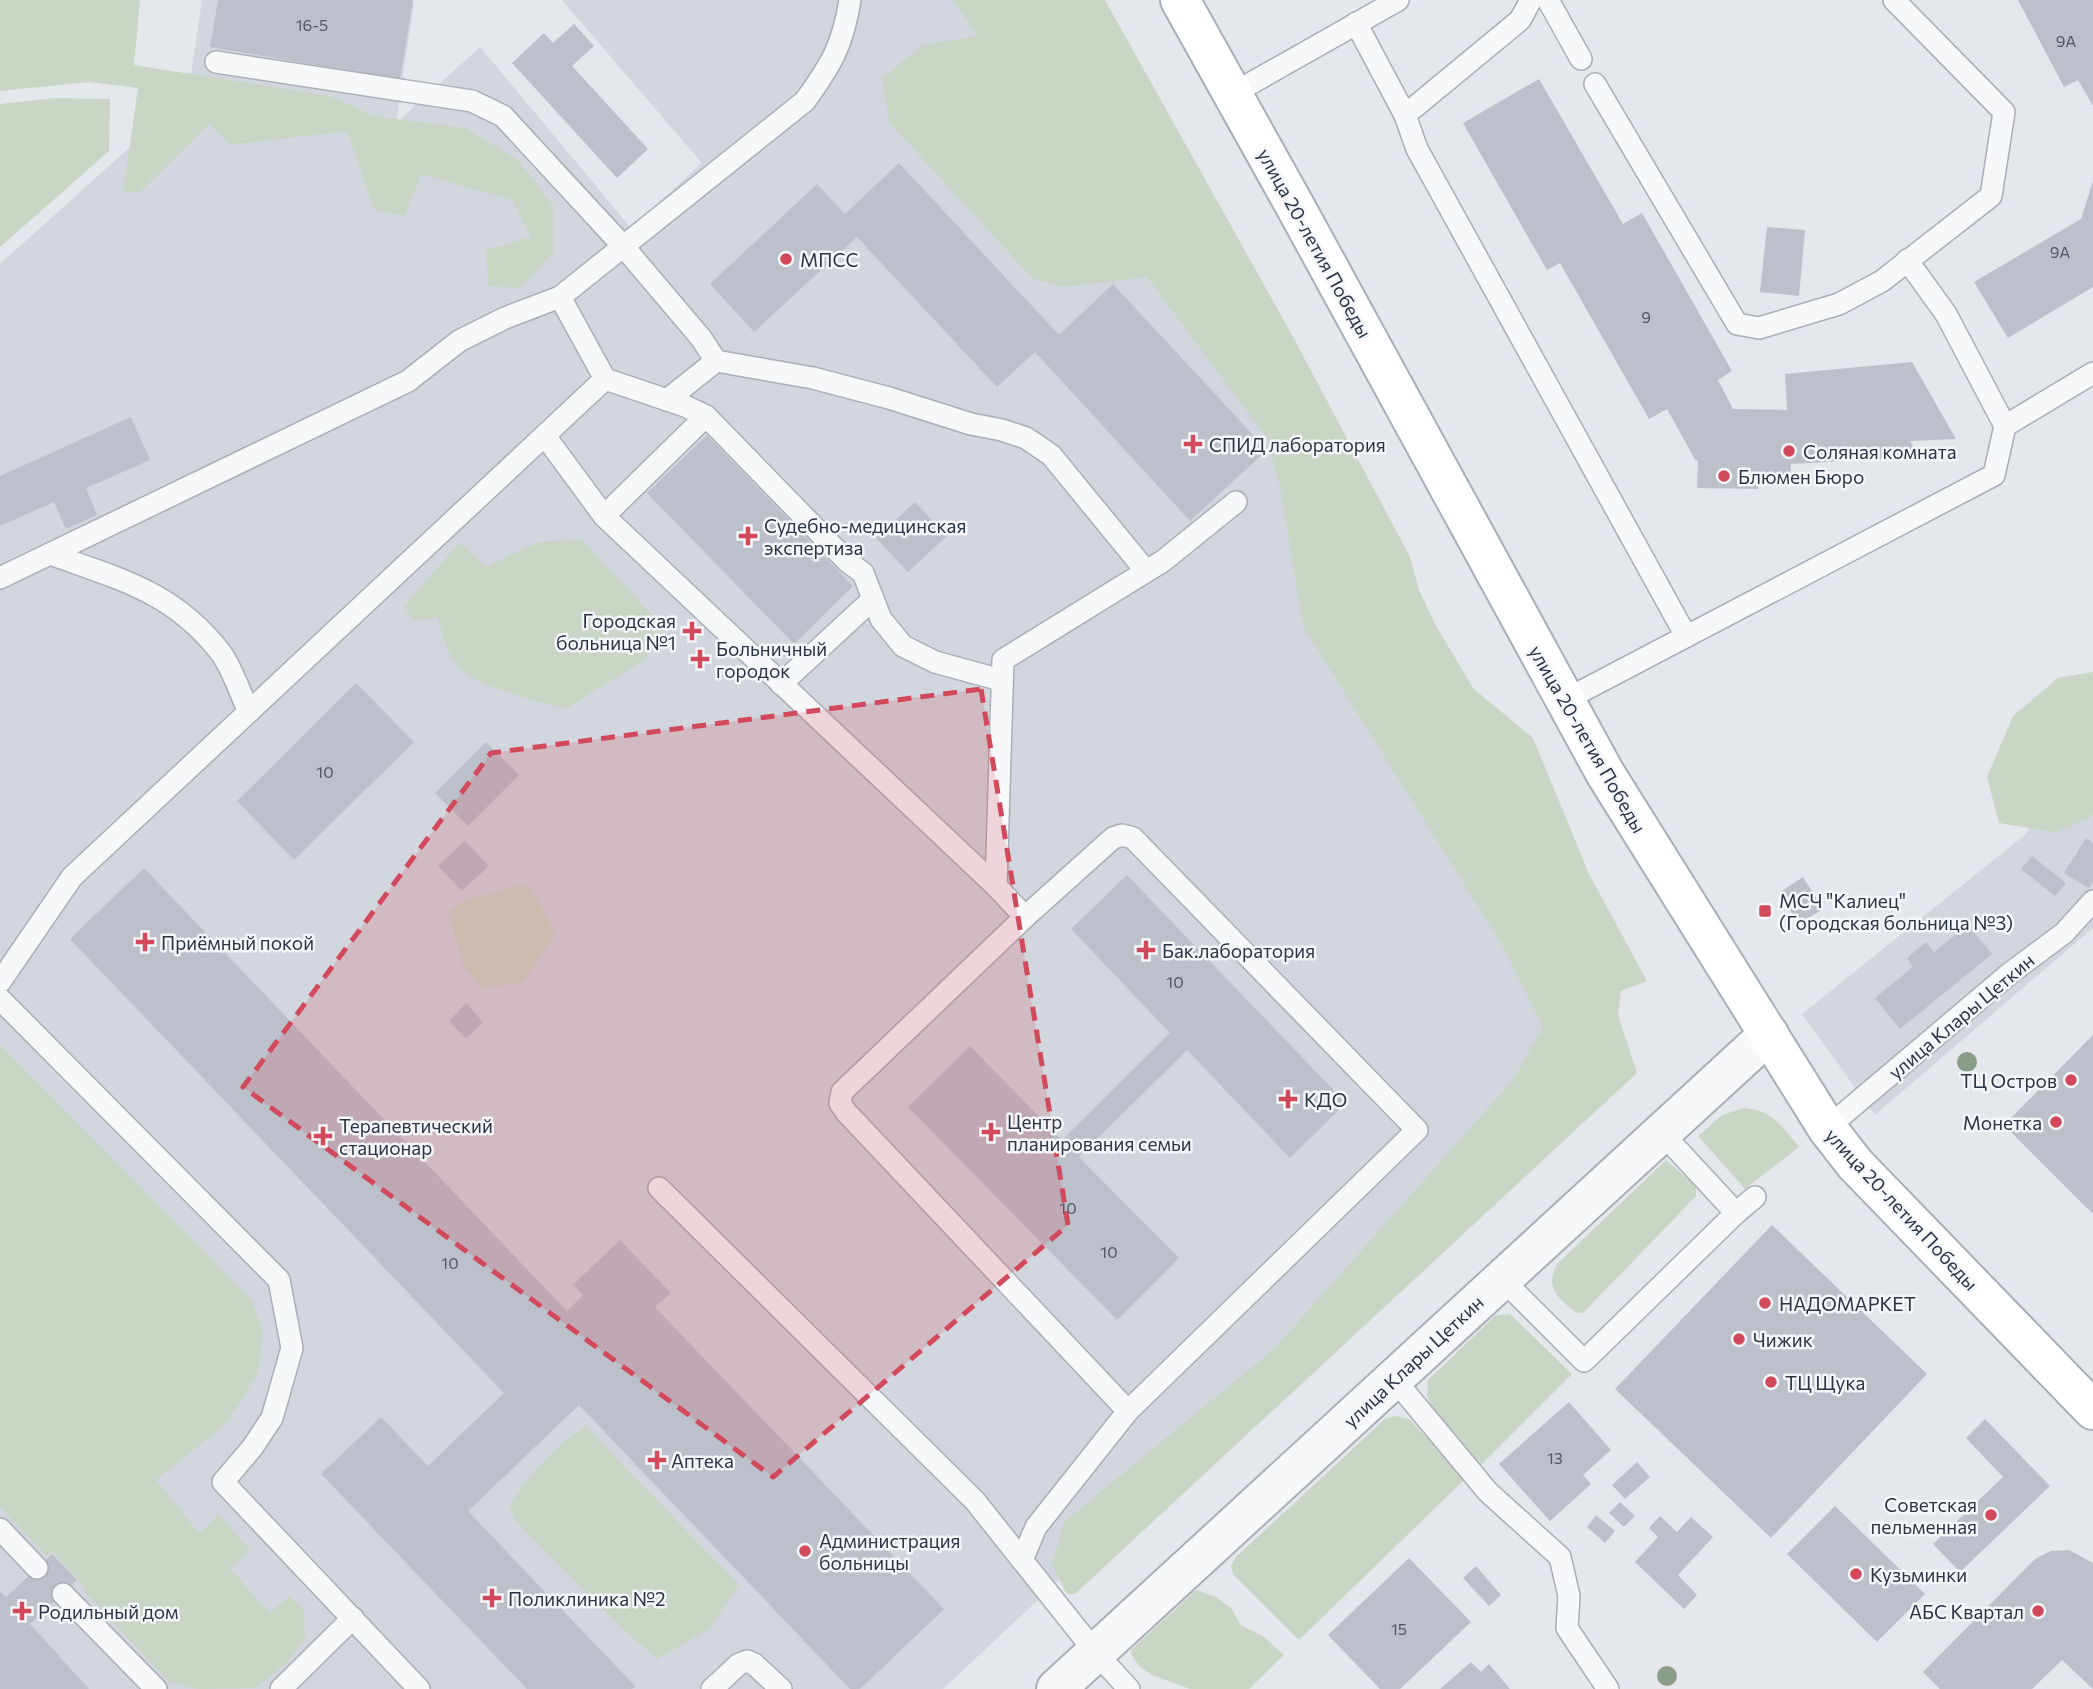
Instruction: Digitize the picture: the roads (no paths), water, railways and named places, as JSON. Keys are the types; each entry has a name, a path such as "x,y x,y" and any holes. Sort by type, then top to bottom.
{"street":[{"name":"улица 20-летия Победы","path":"1180,0 1605,773 1827,1128 1855,1164 2093,1410"},
{"name":"улица Клары Цеткин","path":"1056,1689 1769,1034"}],"lane":[{"path":"0,578 408,382 459,341 505,318 560,297 805,101 831,66 846,26 850,0"},
{"path":"1232,94 1398,0"},
{"path":"1405,116 1520,20 1531,0"},
{"path":"1548,0 1581,59"},
{"path":"1595,84 1737,324 1759,328 1839,304 1882,281 1991,196 2004,113 1894,0"},
{"path":"1356,23 1405,116 1417,149 1686,636"},
{"path":"216,62 472,102 503,116 623,246 701,338 716,361 813,378 1026,439 1051,455 1146,572"},
{"path":"1564,699 1994,475 2005,426 1946,314 1908,260"},
{"path":"560,297 605,379 706,416 847,561 863,573 881,619 903,646 935,662 1001,680"},
{"path":"667,400 716,361"},
{"path":"2005,426 2093,373"},
{"path":"0,982 72,877 605,379"},
{"path":"604,516 706,416"},
{"path":"545,436 604,516 996,886 1025,917"},
{"path":"996,886 1003,660 1163,561 1236,502"},
{"path":"50,554 145,589 183,612 222,655 249,712"},
{"path":"781,684 873,599"},
{"path":"1022,1560 1036,1527 1128,1411 1418,1130 1133,838 1122,835 1113,838 1025,917 842,1092 840,1103 1128,1411"},
{"name":"улица Клары Цеткин","path":"1827,1128 2009,974 2064,933 2093,901"},
{"path":"0,999 279,1280 292,1348 272,1418 252,1448 223,1482 419,1689"},
{"path":"1661,1132 1736,1213"},
{"path":"659,1188 975,1501 1096,1653 1129,1689"},
{"path":"1502,1279 1584,1361 1755,1197"},
{"path":"1394,1378 1488,1492 1560,1558 1569,1597 1567,1628 1608,1689"},
{"path":"0,1529 37,1568"},
{"path":"63,1594 156,1689"},
{"path":"281,1689 353,1618"},
{"path":"712,1689 739,1664 747,1661 754,1664 781,1689"}],"place":[{"name":"МПСС","path":"786,259"},
{"name":"СПИД лаборатория","path":"1193,444"},
{"name":"Соляная комната","path":"1789,451"},
{"name":"Блюмен Бюро","path":"1724,476"},
{"name":"Судебно-медицинская экспертиза","path":"748,536"},
{"name":"Городская больница №1","path":"692,631"},
{"name":"Больничный городок","path":"700,659"},
{"name":"МСЧ \"Калиец\" (Городская больница №3)","path":"1765,911"},
{"name":"Приёмный покой","path":"145,942"},
{"name":"Бак.лаборатория","path":"1146,950"},
{"name":"ТЦ Остров","path":"2071,1080"},
{"name":"КДО","path":"1288,1099"},
{"name":"Монетка","path":"2056,1122"},
{"name":"Центр планирования семьи","path":"991,1132"},
{"name":"Терапевтический стационар","path":"323,1136"},
{"name":"НАДОМАРКЕТ","path":"1765,1303"},
{"name":"Чижик","path":"1739,1339"},
{"name":"ТЦ Щука","path":"1771,1382"},
{"name":"Аптека","path":"657,1460"},
{"name":"Советская пельменная","path":"1991,1515"},
{"name":"Администрация больницы","path":"805,1551"},
{"name":"Кузьминки","path":"1856,1574"},
{"name":"Поликлиника №2","path":"492,1598"},
{"name":"Родильный дом","path":"22,1611"},
{"name":"АБС Квартал","path":"2038,1611"}]}
